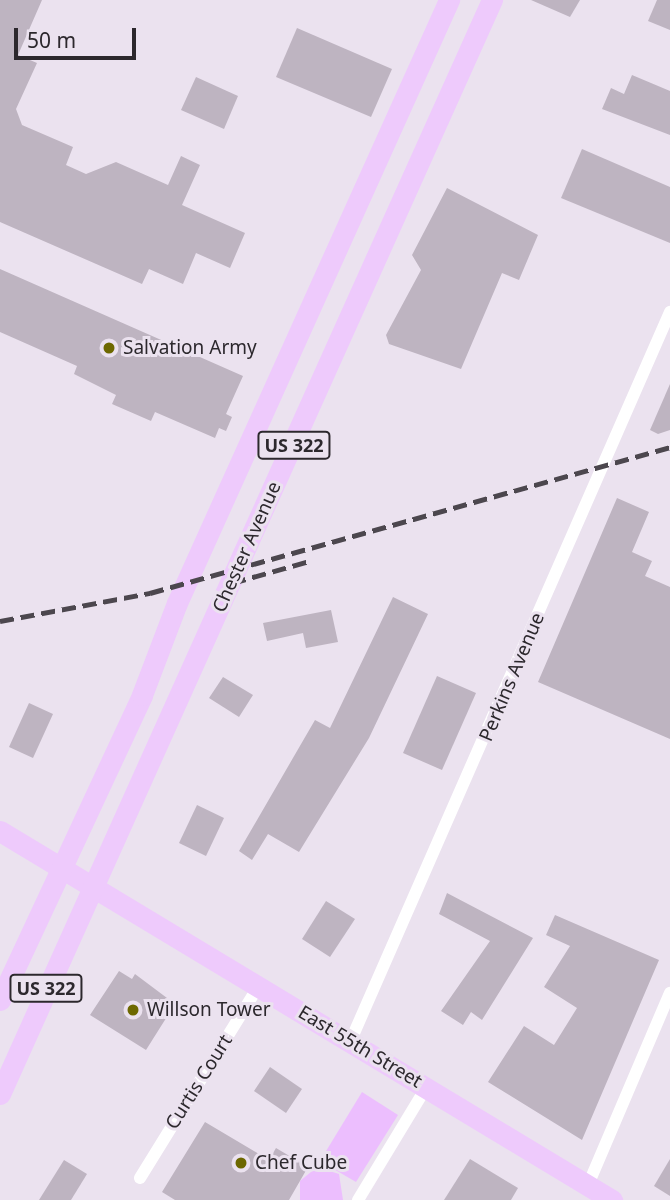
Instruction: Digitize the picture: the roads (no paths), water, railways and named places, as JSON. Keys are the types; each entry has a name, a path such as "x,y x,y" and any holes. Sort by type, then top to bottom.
{"main road":[{"name":"Chester Avenue","path":"0,1000 61,870 449,0"},
{"name":"Chester Avenue","path":"0,1094 492,0"},
{"name":"East 55th Street","path":"0,831 61,870 351,1040 612,1200"}],"street":[{"name":"Perkins Avenue","path":"351,1040 670,312"},
{"name":"Curtis Court","path":"140,1178 258,987"},
{"path":"588,1185 670,993"},
{"path":"358,1200 427,1087"}],"railway":[{"path":"0,621 150,593 670,447"},
{"path":"232,583 310,561"}],"place":[{"name":"Salvation Army","path":"109,348"},
{"name":"Willson Tower","path":"133,1010"},
{"name":"Chef Cube","path":"241,1163"}]}
